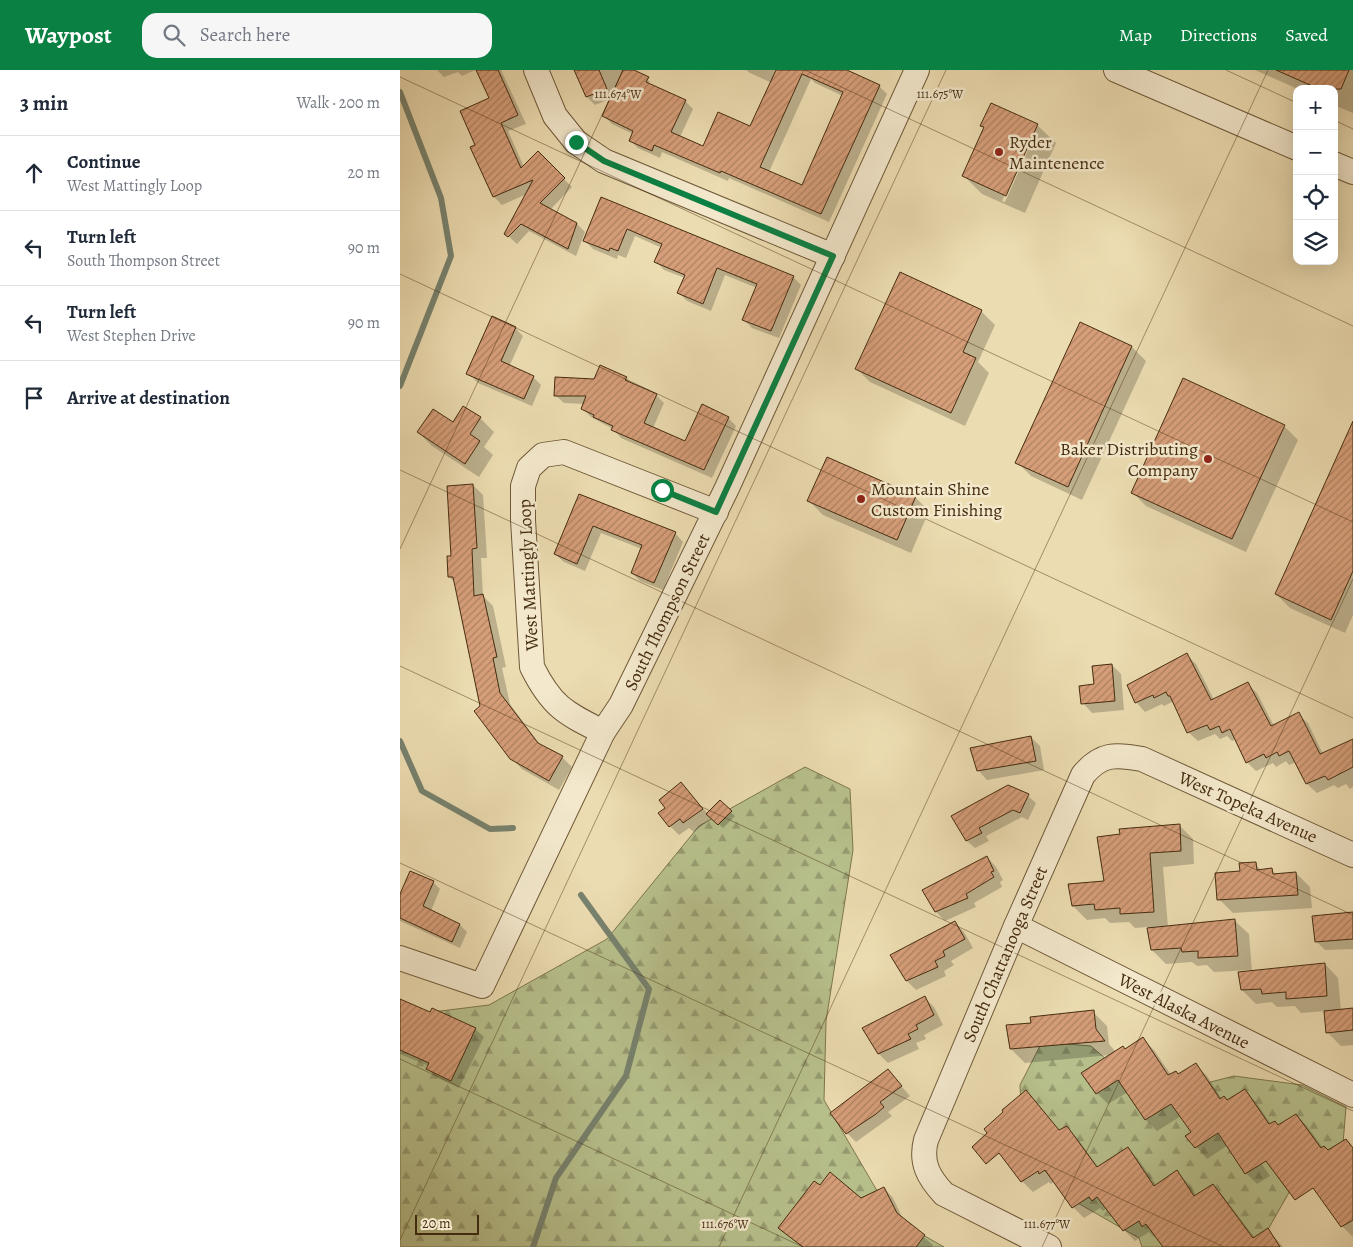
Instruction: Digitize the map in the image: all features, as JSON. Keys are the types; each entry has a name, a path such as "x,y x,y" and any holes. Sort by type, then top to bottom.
{"street":[{"path":"536,70 555,116 576,142 604,161 833,256"},
{"name":"South Thompson Street","path":"400,958 482,986 603,732 621,705 716,512 917,70"},
{"path":"1116,70 1293,146"},
{"path":"1338,166 1353,172"},
{"name":"West Mattingly Loop","path":"603,732 577,719 557,705 542,688 532,667 523,520 523,486 529,468 543,455 564,452 716,512"},
{"name":"South Chattanooga Street","path":"1049,1247 944,1194 931,1180 925,1164 924,1149 926,1140 1016,926 1083,775 1093,764 1108,756 1126,756 1142,759"},
{"name":"West Topeka Avenue","path":"1142,759 1353,855"},
{"name":"West Alaska Avenue","path":"1016,926 1353,1095"}],"green space":[{"path":"805,767 850,789 853,850 826,1021 824,1100 893,1218 944,1247 400,1247 400,1016 489,1005 607,939 699,826"},
{"path":"1042,1042 1091,1046 1123,1074 1179,1090 1234,1076 1302,1085 1346,1107 1342,1156 1295,1182 1258,1247 1142,1247 1139,1238 1069,1198 1023,1146 1020,1085"}],"building":[{"path":"476,70 498,70 518,115 501,123 521,168 538,151 565,178 540,203 577,223 568,249 521,224 508,237 504,234 533,180 493,197 470,147 475,145 460,111 489,98"},
{"path":"574,70 599,70 607,89 586,97"},
{"path":"623,70 634,70 649,77 646,82 686,100 671,132 703,146 718,112 750,126 776,70 847,70 880,85 821,214 721,171 720,173 654,145 652,151 629,141 633,131 602,116","holes":["802,74 843,92 802,185 760,167"]},
{"path":"1276,70 1349,70 1341,89 1338,89 1338,85 1310,85"},
{"name":"Ryder Maintenence","path":"991,103 1038,124 1006,196 962,176 984,127 980,126"},
{"path":"601,197 794,276 771,331 742,320 757,284 717,268 703,304 677,293 685,275 654,262 662,244 627,229 618,251 610,248 609,251 583,241"},
{"path":"900,272 982,310 963,352 976,358 951,413 855,369"},
{"path":"492,316 516,327 501,361 534,376 524,399 466,374"},
{"name":"Baker Distributing Company","path":"1080,322 1132,346 1068,487 1015,463"},
{"path":"600,365 627,377 625,380 657,394 644,423 685,441 702,404 729,417 704,470 611,430 613,426 581,409 586,396 554,396 555,377 594,379"},
{"name":"Baker Distributing Company","path":"1183,378 1285,425 1232,539 1131,493"},
{"path":"463,406 481,417 470,434 480,441 465,464 417,432 433,409 453,422"},
{"path":"1353,421 1353,571 1331,620 1275,594"},
{"name":"Mountain Shine Custom Finishing","path":"827,457 916,496 897,540 807,501"},
{"path":"473,484 477,548 472,549 474,596 483,594 497,657 493,658 500,693 538,743 563,756 549,781 510,759 474,711 480,706 453,577 448,577 447,556 451,556 447,486"},
{"path":"579,494 676,532 654,583 631,573 642,545 593,526 577,564 554,554"},
{"path":"1187,653 1211,700 1248,682 1271,726 1299,712 1320,754 1353,739 1353,767 1328,780 1325,776 1306,784 1289,751 1279,756 1277,752 1266,758 1264,754 1246,763 1230,729 1222,733 1219,726 1210,730 1207,725 1187,733 1170,696 1166,692 1154,698 1153,695 1135,703 1127,685"},
{"path":"1112,664 1115,701 1081,704 1079,686 1094,684 1092,666"},
{"path":"1031,736 1036,761 977,771 970,748"},
{"path":"681,782 703,809 683,823 680,819 669,827 658,813 665,808 659,800"},
{"path":"1008,785 1029,794 1020,813 1013,810 979,828 982,833 966,841 951,816"},
{"path":"720,800 732,811 718,825 706,814"},
{"path":"1180,824 1181,851 1150,853 1154,912 1120,914 1120,908 1095,910 1094,904 1072,906 1068,884 1104,881 1097,837 1120,834 1119,829"},
{"path":"987,856 994,871 991,872 994,877 966,894 968,898 935,912 922,890"},
{"path":"1256,862 1257,870 1272,868 1273,874 1296,872 1298,895 1217,900 1215,873 1240,871 1239,863"},
{"path":"410,871 434,881 423,906 460,924 452,942 400,918 400,894"},
{"path":"1353,912 1353,939 1315,942 1312,916"},
{"path":"1235,919 1238,956 1198,958 1198,951 1182,952 1181,948 1151,950 1147,928"},
{"path":"955,921 965,939 943,951 945,956 935,961 938,967 906,981 890,955"},
{"path":"1325,963 1327,996 1286,999 1286,992 1262,994 1261,989 1241,990 1238,972"},
{"path":"925,996 934,1015 916,1025 918,1029 908,1034 911,1039 878,1054 862,1028"},
{"path":"400,999 430,1012 432,1008 476,1028 451,1081 426,1069 429,1063 400,1050"},
{"path":"1353,1008 1353,1030 1326,1033 1324,1011"},
{"path":"1094,1010 1096,1029 1105,1041 1010,1049 1006,1025 1031,1023 1030,1017"},
{"path":"1143,1037 1168,1075 1176,1071 1178,1074 1196,1063 1220,1099 1224,1096 1227,1100 1245,1089 1269,1124 1275,1121 1278,1125 1296,1114 1321,1148 1324,1146 1328,1150 1346,1139 1353,1148 1353,1220 1341,1227 1313,1188 1295,1200 1266,1161 1245,1174 1218,1133 1195,1148 1185,1136 1191,1132 1171,1104 1145,1120 1118,1080 1096,1094 1081,1073 1123,1046 1125,1049"},
{"path":"888,1069 902,1086 880,1102 884,1107 876,1114 846,1134 830,1113"},
{"path":"1026,1090 1059,1130 1067,1126 1097,1167 1128,1147 1154,1186 1177,1170 1194,1196 1213,1184 1253,1238 1268,1228 1280,1247 1163,1247 1146,1224 1142,1227 1139,1221 1123,1231 1097,1197 1092,1201 1089,1197 1072,1208 1045,1170 1039,1174 1038,1171 1021,1182 999,1153 986,1164 972,1147 987,1133 984,1129 1003,1112 1002,1110"},
{"path":"830,1172 861,1198 884,1187 897,1213 925,1235 916,1247 803,1247 778,1228 814,1181 820,1185"}],"waterway":[{"path":"400,92 441,198 451,256 400,386"},
{"path":"400,741 422,791 490,829 513,828"},
{"path":"533,1247 556,1178 626,1076 649,989 581,895"}],"place":[{"name":"Ryder Maintenence","path":"999,152"},
{"name":"Baker Distributing Company","path":"1208,459"},
{"name":"Mountain Shine Custom Finishing","path":"861,499"}],"route":[{"path":"576,142 604,161 833,256 716,512 662,490"}]}
